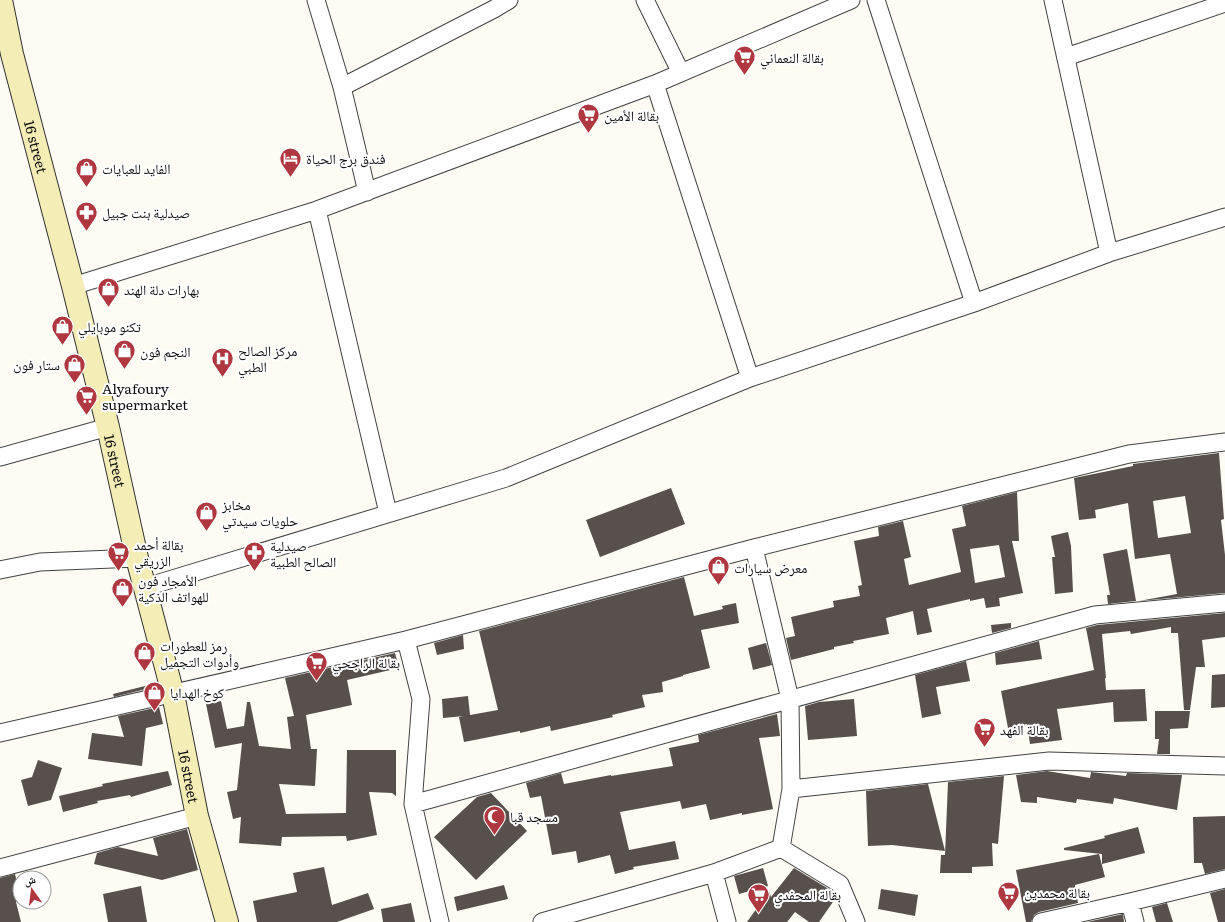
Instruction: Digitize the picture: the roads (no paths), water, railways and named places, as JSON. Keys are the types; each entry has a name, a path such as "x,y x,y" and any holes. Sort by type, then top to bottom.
{"street":[{"name":"16 street","path":"1,0 6,56 73,286 108,427 137,558 146,587 173,694 197,816 227,922"},
{"path":"316,0 342,87 367,192"},
{"path":"342,87 491,5 509,0"},
{"path":"645,0 681,73"},
{"path":"73,286 317,210 367,192 655,84 851,0"},
{"path":"876,0 974,303"},
{"path":"1053,0 1109,254"},
{"path":"1066,57 1225,3"},
{"path":"655,84 750,378"},
{"path":"317,210 388,512"},
{"path":"146,587 388,512 506,478 750,378 974,303 1109,254 1225,217"},
{"path":"0,457 108,427"},
{"path":"0,733 406,640 754,548 1129,454 1225,442"},
{"path":"754,548 790,700 791,789 781,848"},
{"path":"0,570 40,562 137,558"},
{"path":"413,804 1095,615 1225,603"},
{"path":"406,640 422,699 413,804 440,922"},
{"path":"791,789 1049,761 1225,766"},
{"path":"0,868 197,816"},
{"path":"542,922 714,873 781,848"},
{"path":"781,848 840,884 856,922"},
{"path":"714,873 727,922"},
{"path":"1041,922 1225,879"},
{"path":"1130,902 1135,922"}],"place":[{"name":"بقالة النعماني","path":"744,76"},
{"name":"بقالة الأمين","path":"588,134"},
{"name":"فندق برج الحياة","path":"291,178"},
{"name":"الفايد للعبايات","path":"86,188"},
{"name":"صيدلية بنت جبيل","path":"86,232"},
{"name":"بهارات دلة الهند","path":"108,308"},
{"name":"تكنو موبايلي","path":"63,346"},
{"name":"النجم فون","path":"125,370"},
{"name":"مركز الصالح الطبي","path":"223,378"},
{"name":"ستار فون","path":"75,384"},
{"name":"Alyafoury supermarket","path":"87,416"},
{"name":"مخابز حلويات سيدتي","path":"206,532"},
{"name":"بقالة أحمد الزريقي","path":"119,572"},
{"name":"صيدلية الصالح الطبية","path":"254,572"},
{"name":"معرض سيارات","path":"719,586"},
{"name":"الأمجاد فون للهواتف الذكية","path":"122,608"},
{"name":"رمز للعطورات وأدوات التجميل","path":"144,672"},
{"name":"بقالة الراجحي","path":"317,682"},
{"name":"كوخ الهدايا","path":"154,712"},
{"name":"بقالة الفهد","path":"984,748"},
{"name":"مسجد قبا","path":"495,836"},
{"name":"بقالة محمدين","path":"1009,912"},
{"name":"بقالة المحفدي","path":"759,914"}]}
